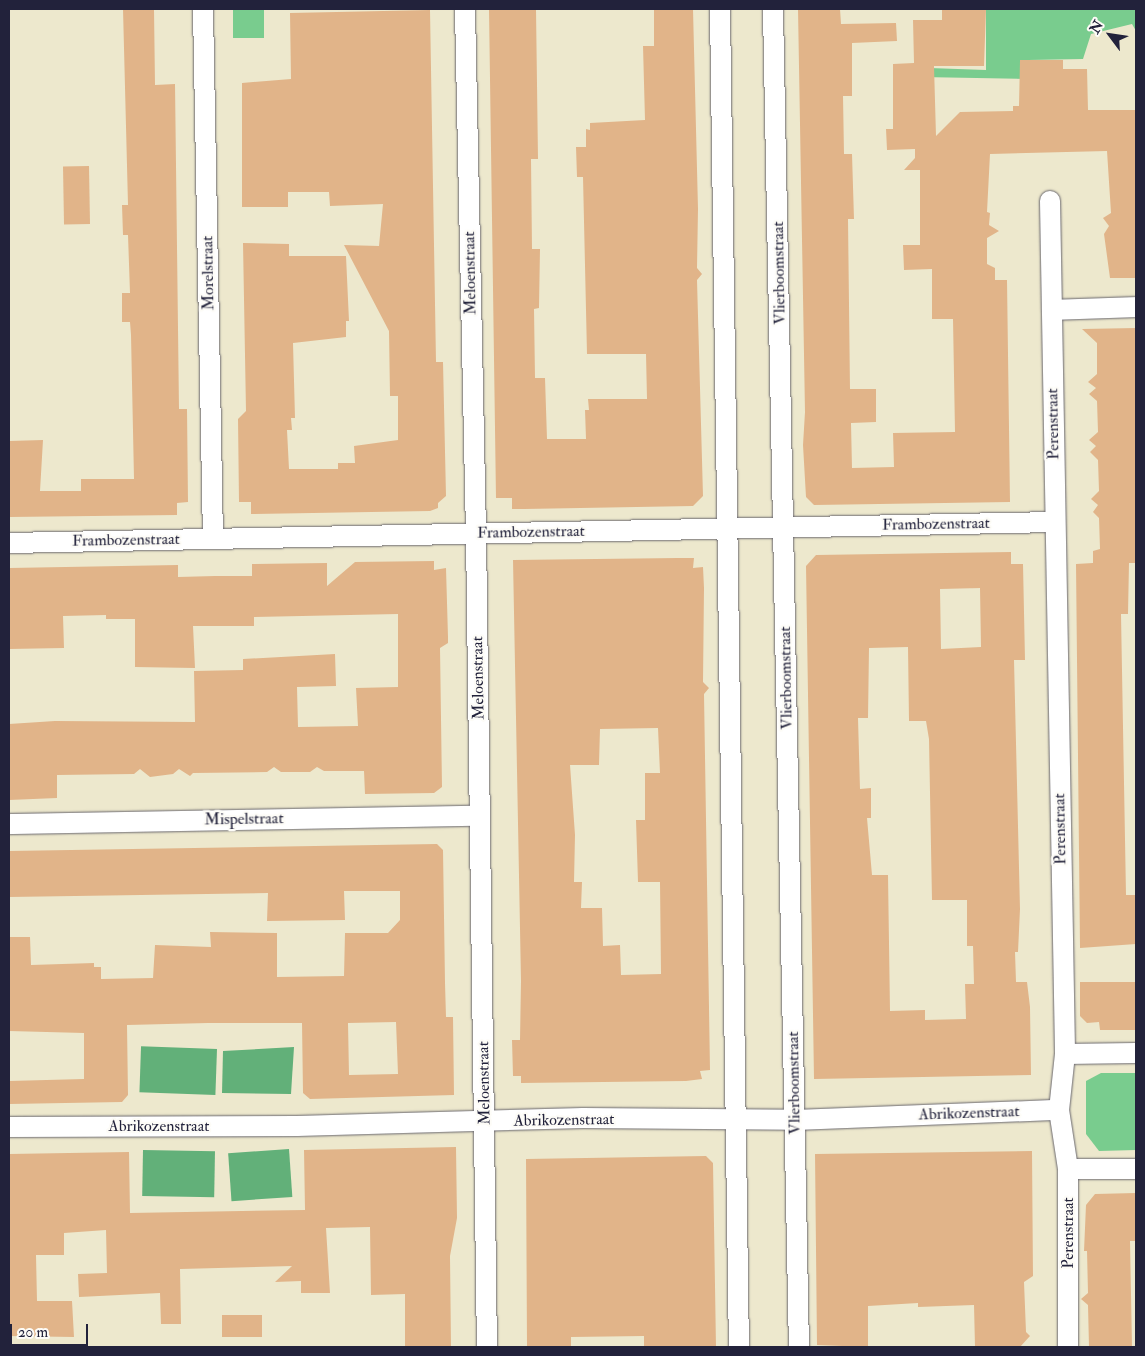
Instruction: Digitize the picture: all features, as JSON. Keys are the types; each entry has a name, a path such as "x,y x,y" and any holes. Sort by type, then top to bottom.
{"street":[{"name":"Morelstraat","path":"203,9 213,538"},
{"name":"Meloenstraat","path":"464,9 476,533 487,1347"},
{"path":"720,9 739,1347"},
{"name":"Vlierboomstraat","path":"774,9 799,1347"},
{"name":"Perenstraat","path":"1050,201 1054,522 1065,1054 1059,1110 1068,1169 1068,1347"},
{"path":"1052,310 1136,307"},
{"name":"Frambozenstraat","path":"9,543 1054,522"},
{"name":"Mispelstraat","path":"9,824 479,816"},
{"path":"1065,1054 1136,1053"},
{"name":"Abrikozenstraat","path":"9,1127 736,1119 795,1120 1059,1110"},
{"path":"1068,1169 1136,1168"}],"green space":[{"path":"233,9 264,9 264,38 233,38"},
{"path":"986,9 1136,9 1136,31 1132,24 1091,34 1083,59 1028,60 1026,79 921,77 929,68 986,70"},
{"path":"141,1046 217,1049 215,1095 139,1092"},
{"path":"294,1047 291,1094 222,1093 223,1051"},
{"path":"1101,1073 1136,1073 1136,1150 1099,1151 1086,1134 1086,1081"},
{"path":"289,1149 292,1197 231,1201 228,1153"},
{"path":"143,1150 215,1151 214,1197 142,1196"}],"building":[{"path":"123,9 154,9 155,85 175,84 179,409 187,409 188,502 177,503 177,515 9,517 9,441 43,440 40,491 81,491 81,479 134,479 131,335 130,322 122,322 122,293 130,293 128,235 123,235 122,205 128,205"},
{"path":"489,9 536,9 538,159 531,159 532,249 540,249 539,308 534,309 535,378 545,378 547,439 586,439 585,410 589,410 588,399 647,399 646,354 587,354 583,177 577,177 576,147 586,147 586,129 590,130 590,123 645,120 643,46 654,46 654,9 693,9 698,209 697,268 702,274 697,280 703,496 693,506 512,509 512,498 496,498"},
{"path":"798,9 840,9 841,24 896,23 897,41 852,43 852,96 843,96 844,154 852,154 854,219 848,219 850,389 876,389 876,422 851,423 852,468 894,467 893,433 955,432 953,319 932,319 932,269 904,270 903,245 920,245 920,170 904,170 915,158 915,149 887,150 886,129 893,129 893,64 914,63 913,20 942,20 942,9 986,9 984,66 934,66 936,136 960,112 1013,111 1013,106 1019,106 1020,60 1063,60 1063,69 1087,69 1088,110 1136,110 1136,278 1110,278 1104,234 1109,226 1103,218 1111,213 1107,151 990,154 987,212 990,213 989,225 999,231 987,238 987,264 995,268 995,280 1007,280 1010,502 814,505 806,497 803,445 805,412"},
{"path":"430,10 436,362 443,362 446,496 438,503 438,508 430,511 251,514 251,502 239,502 238,419 246,411 243,243 289,244 289,256 346,256 349,321 346,321 346,337 293,343 295,418 291,418 292,430 287,430 289,469 338,469 338,463 355,463 354,446 398,440 398,396 390,396 389,331 344,245 379,246 383,204 330,206 329,192 288,192 288,207 242,207 242,83 291,79 290,13"},
{"path":"63,166 89,166 90,224 64,224"},
{"path":"1136,328 1136,563 1129,563 1128,614 1121,614 1126,895 1136,895 1136,944 1080,948 1076,564 1093,563 1093,551 1100,549 1099,518 1093,512 1098,505 1091,499 1099,491 1098,460 1090,452 1096,446 1089,440 1098,432 1097,401 1089,394 1096,388 1088,382 1097,374 1097,343 1082,329"},
{"path":"1011,552 1011,564 1023,564 1025,660 1014,660 1020,909 1018,952 1015,952 1016,982 1027,982 1030,1007 1031,1075 814,1079 806,566 816,555","holes":["980,588 981,647 941,649 940,589","908,647 909,721 926,721 929,739 932,900 967,900 967,946 973,946 974,984 965,984 966,1019 925,1020 925,1010 890,1011 888,875 872,875 867,818 871,818 871,788 860,789 858,718 868,718 869,648"]},
{"path":"694,558 693,568 703,567 703,682 709,688 704,694 710,1070 700,1071 702,1079 686,1081 521,1083 521,1076 513,1076 512,1040 520,1040 521,981 513,560","holes":["658,728 660,773 645,773 645,820 636,820 638,882 660,882 661,974 621,975 620,945 603,946 602,908 581,908 582,882 574,882 575,835 570,765 599,765 600,729"]},
{"path":"434,561 434,570 446,568 448,643 440,648 442,787 434,793 365,794 364,771 324,771 317,767 310,772 281,772 274,767 267,772 193,773 190,776 179,769 173,774 150,777 140,769 134,774 57,775 57,798 9,800 9,724 55,721 195,722 194,671 243,670 243,659 335,654 336,686 297,687 298,727 358,726 356,688 398,687 398,614 254,617 254,626 193,626 195,668 135,667 135,619 106,619 106,615 63,616 64,648 9,649 9,568 178,565 178,577 252,576 252,564 327,563 327,586 355,562"},
{"path":"437,844 443,850 446,1017 453,1017 454,1095 310,1099 303,1093 302,1023 208,1023 127,1025 128,1095 122,1102 9,1104 9,1081 84,1079 84,1033 9,1031 9,937 30,937 31,965 94,963 94,967 101,967 101,979 153,978 155,945 211,947 210,932 277,933 277,977 344,976 345,933 388,933 400,920 400,891 344,891 345,920 267,921 268,893 9,897 9,851","holes":["396,1022 398,1074 349,1075 348,1023"]},
{"path":"1080,982 1136,982 1136,1030 1100,1030 1099,1022 1087,1023 1080,1016"},
{"path":"456,1147 457,1218 450,1256 451,1347 405,1347 405,1294 371,1295 370,1227 326,1228 330,1293 301,1293 301,1281 275,1282 292,1266 180,1269 181,1324 161,1324 160,1293 79,1297 78,1274 107,1273 106,1230 64,1233 64,1255 36,1255 37,1301 72,1301 74,1337 9,1336 9,1154 129,1152 130,1213 305,1210 304,1150"},
{"path":"1032,1151 1033,1276 1024,1282 1026,1332 1030,1336 1020,1347 975,1347 974,1305 918,1307 918,1303 868,1306 868,1347 817,1345 815,1154"},
{"path":"706,1156 713,1163 716,1347 644,1347 644,1336 571,1337 571,1347 527,1347 526,1159"},
{"path":"1136,1193 1136,1241 1130,1241 1132,1347 1089,1347 1088,1305 1081,1299 1088,1293 1087,1251 1084,1251 1086,1205 1095,1194"},
{"path":"222,1315 262,1315 262,1337 222,1337"}]}
